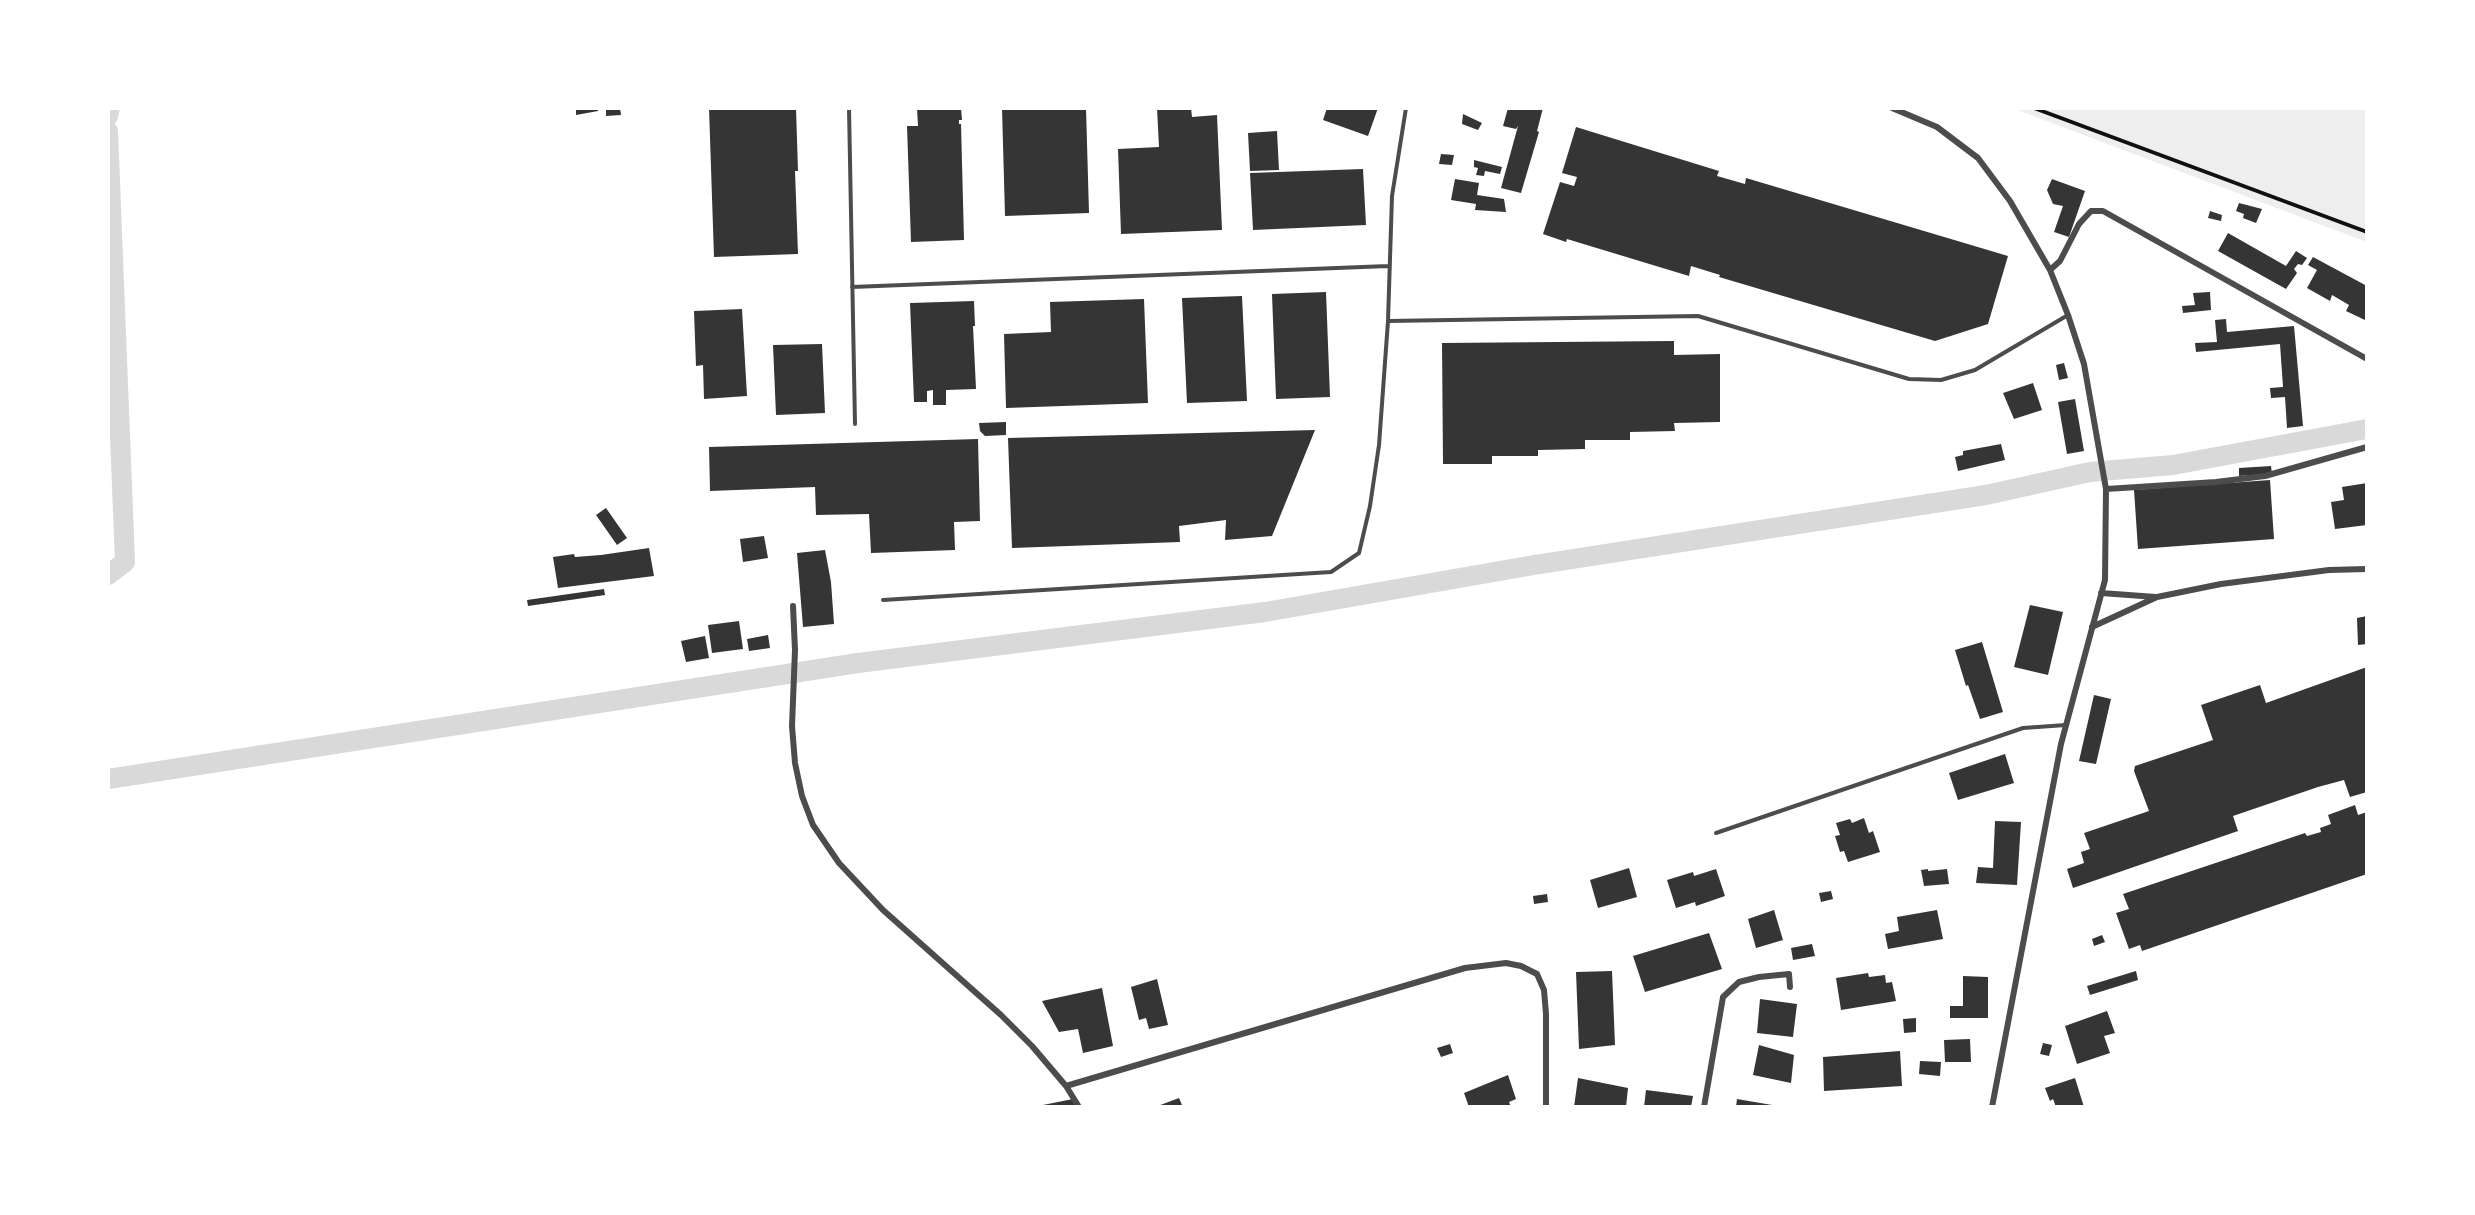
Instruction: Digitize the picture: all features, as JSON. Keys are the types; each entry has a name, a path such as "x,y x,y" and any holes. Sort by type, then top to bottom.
{"street":[{"path":"1892,108 1937,127 1978,158 2010,201 2050,270 2084,364 2106,489 2105,580 2066,725 2044,829 1992,1107"},
{"path":"2050,270 2060,261 2079,224 2091,211 2103,211 2367,359"},
{"path":"2106,489 2216,482 2265,476 2367,447"},
{"path":"2092,627 2157,597 2221,584 2329,570 2367,569"},
{"path":"2101,593 2157,597"},
{"path":"793,606 795,650 792,726 795,763 801,796 813,825 839,863 883,910 1001,1015 1032,1046 1066,1086 1079,1107"},
{"path":"1066,1086 1465,968 1506,963 1521,966 1537,974 1544,990 1546,1107"},
{"path":"1704,1107 1723,997 1739,982 1759,977 1789,974 1790,987"}],"lane":[{"path":"849,108 855,424"},
{"path":"883,600 1331,572 1359,553 1370,506 1379,445 1388,321 1392,196 1406,108"},
{"path":"852,286 1388,266"},
{"path":"1388,321 1698,316 1909,379 1941,380 1975,370 2068,315"},
{"path":"1716,833 2023,728 2066,725"}],"path":[{"path":"2034,108 2367,232"}],"shaded area":[{"path":"2009,108 2367,108 2367,242 2020,111"}],"building":[{"path":"576,108 598,108 598,111 576,115"},
{"path":"606,108 620,108 621,115 606,116"},
{"path":"709,108 796,108 798,171 795,171 798,254 714,257"},
{"path":"917,108 961,108 962,120 959,120 959,124 961,124 964,240 911,242 907,126 918,126"},
{"path":"1002,108 1086,108 1089,213 1005,216"},
{"path":"1157,108 1191,108 1192,117 1217,115 1222,230 1121,234 1118,149 1159,147"},
{"path":"1327,108 1378,108 1368,136 1323,120"},
{"path":"1508,108 1543,108 1537,131 1539,132 1521,193 1501,188 1518,126 1516,129 1503,126"},
{"path":"1463,114 1482,123 1478,130 1462,124"},
{"path":"1576,127 1719,171 1717,176 1745,184 1746,178 2008,256 1988,324 1935,341 1719,277 1720,275 1691,266 1689,276 1567,239 1566,242 1543,234 1560,182 1574,186 1577,177 1562,173"},
{"path":"1277,131 1279,170 1250,171 1248,133"},
{"path":"1441,154 1454,155 1452,165 1439,164"},
{"path":"1474,160 1502,167 1500,174 1485,171 1484,176 1476,175 1478,168 1474,167"},
{"path":"1363,169 1366,225 1253,230 1250,173"},
{"path":"1455,179 1479,183 1477,195 1504,199 1506,212 1475,210 1476,204 1451,200"},
{"path":"2052,179 2085,191 2069,237 2054,232 2063,206 2053,204 2047,190"},
{"path":"2239,203 2262,209 2256,223 2243,218 2244,214 2236,211"},
{"path":"2210,211 2222,215 2221,221 2208,218"},
{"path":"2228,233 2286,266 2296,251 2307,258 2302,265 2298,264 2294,269 2297,273 2286,289 2218,251"},
{"path":"2313,257 2367,286 2367,321 2346,311 2349,305 2332,295 2330,301 2307,288 2317,270 2308,265"},
{"path":"1326,292 1330,397 1276,399 1272,294"},
{"path":"2210,292 2211,310 2183,313 2182,306 2195,305 2193,293"},
{"path":"1242,296 1247,401 1187,403 1182,298"},
{"path":"1144,299 1148,403 1006,408 1004,334 1051,332 1050,302"},
{"path":"974,301 976,389 946,390 946,405 933,405 933,390 927,391 927,402 914,402 910,303"},
{"path":"742,309 747,396 704,399 703,365 696,366 694,311"},
{"path":"2226,319 2227,332 2294,326 2303,426 2287,428 2285,397 2271,398 2270,388 2283,387 2280,344 2196,352 2195,343 2217,342 2215,320"},
{"path":"1674,341 1674,355 1720,354 1720,422 1674,423 1675,431 1630,432 1630,440 1585,440 1585,449 1538,450 1538,456 1492,456 1492,464 1443,464 1442,343"},
{"path":"822,344 825,413 776,415 773,345"},
{"path":"2064,363 2068,378 2059,380 2056,365"},
{"path":"2033,383 2042,410 2014,419 2003,393"},
{"path":"2075,399 2084,451 2067,454 2058,402"},
{"path":"1006,422 1006,435 985,436 980,431 979,423"},
{"path":"1315,430 1272,536 1225,540 1226,520 1179,526 1180,542 1012,548 1008,438"},
{"path":"978,439 980,521 954,522 955,550 871,553 869,514 816,515 815,487 710,491 709,447"},
{"path":"2001,444 2005,460 1958,471 1955,457 1963,455 1963,451"},
{"path":"2271,466 2272,474 2239,476 2239,468"},
{"path":"2270,480 2274,539 2138,549 2134,490"},
{"path":"2367,483 2367,525 2335,529 2331,502 2344,500 2342,487"},
{"path":"606,508 627,538 617,545 596,515"},
{"path":"764,536 768,558 743,562 740,539"},
{"path":"649,548 654,576 558,588 553,557 574,554 575,557 601,555"},
{"path":"825,550 831,582 834,624 803,627 797,553"},
{"path":"604,589 605,595 528,606 527,600"},
{"path":"2030,605 2063,612 2048,675 2014,667"},
{"path":"2367,616 2367,644 2358,645 2357,618"},
{"path":"739,621 743,649 712,653 708,625"},
{"path":"768,635 770,648 749,651 747,639"},
{"path":"705,636 709,658 686,662 681,641"},
{"path":"1982,642 2003,712 1980,719 1968,685 1966,686 1955,650"},
{"path":"2367,667 2367,792 2350,797 2344,780 2318,787 2233,816 2238,831 2073,888 2067,869 2084,863 2081,852 2090,849 2084,833 2149,811 2134,771 2135,766 2213,740 2201,705 2260,685 2266,703"},
{"path":"2094,695 2111,699 2096,764 2079,761"},
{"path":"2005,754 2014,783 1958,800 1949,773"},
{"path":"2355,805 2358,815 2367,812 2367,874 2142,951 2140,945 2129,949 2116,913 2129,909 2123,894 2305,833 2307,836 2321,832 2320,828 2331,824 2328,815"},
{"path":"1864,818 1869,833 1873,831 1880,852 1848,862 1844,851 1840,852 1835,836 1840,835 1836,823 1850,819 1852,823"},
{"path":"1995,821 2021,822 2017,885 1976,883 1978,867 1993,868"},
{"path":"1629,868 1637,897 1598,908 1590,880"},
{"path":"1716,869 1725,896 1696,906 1695,902 1676,908 1667,880 1693,872 1694,876"},
{"path":"1928,869 1928,871 1947,869 1949,884 1924,886 1921,870"},
{"path":"1831,891 1833,899 1821,902 1819,893"},
{"path":"1547,894 1548,902 1534,904 1533,896"},
{"path":"1774,910 1783,940 1756,948 1748,919"},
{"path":"1937,910 1943,939 1888,949 1885,934 1899,931 1897,917"},
{"path":"1709,933 1722,969 1645,992 1633,956"},
{"path":"2102,935 2105,942 2094,946 2092,939"},
{"path":"1812,944 1815,956 1793,960 1791,948"},
{"path":"1612,971 1615,1045 1579,1049 1576,972"},
{"path":"2136,971 2138,980 2090,995 2087,986"},
{"path":"1868,973 1869,977 1885,975 1886,983 1892,982 1896,1001 1841,1010 1836,978"},
{"path":"1963,976 1988,977 1988,1018 1950,1018 1950,1006 1963,1006"},
{"path":"1157,979 1168,1025 1149,1029 1146,1018 1139,1020 1131,987"},
{"path":"1102,988 1113,1046 1083,1053 1078,1029 1059,1032 1042,1001"},
{"path":"1760,999 1797,1004 1793,1037 1757,1033"},
{"path":"2107,1011 2115,1033 2104,1036 2110,1053 2077,1064 2065,1026"},
{"path":"1916,1018 1916,1032 1904,1033 1903,1019"},
{"path":"1970,1039 1971,1062 1945,1062 1944,1040"},
{"path":"2043,1043 2052,1045 2049,1056 2040,1054"},
{"path":"1450,1044 1453,1053 1441,1057 1437,1048"},
{"path":"1759,1045 1794,1055 1791,1083 1753,1075"},
{"path":"1900,1051 1902,1086 1824,1091 1823,1057"},
{"path":"1920,1061 1941,1062 1940,1076 1919,1074"},
{"path":"1508,1075 1516,1099 1509,1102 1511,1107 1469,1107 1464,1093"},
{"path":"1578,1078 1628,1088 1626,1107 1574,1107"},
{"path":"2075,1078 2084,1107 2056,1107 2053,1099 2050,1101 2045,1088"},
{"path":"1646,1090 1693,1096 1691,1107 1644,1107"},
{"path":"1179,1098 1182,1105 1155,1107"},
{"path":"1073,1099 1076,1107 1038,1106"},
{"path":"1737,1099 1778,1106 1736,1107"}],"waterway":[{"path":"108,116 110,108"},
{"path":"108,131 125,562 108,575"},
{"path":"108,779 858,663 1265,612 1534,565 1986,495 2090,472 2173,465 2367,429"}]}
